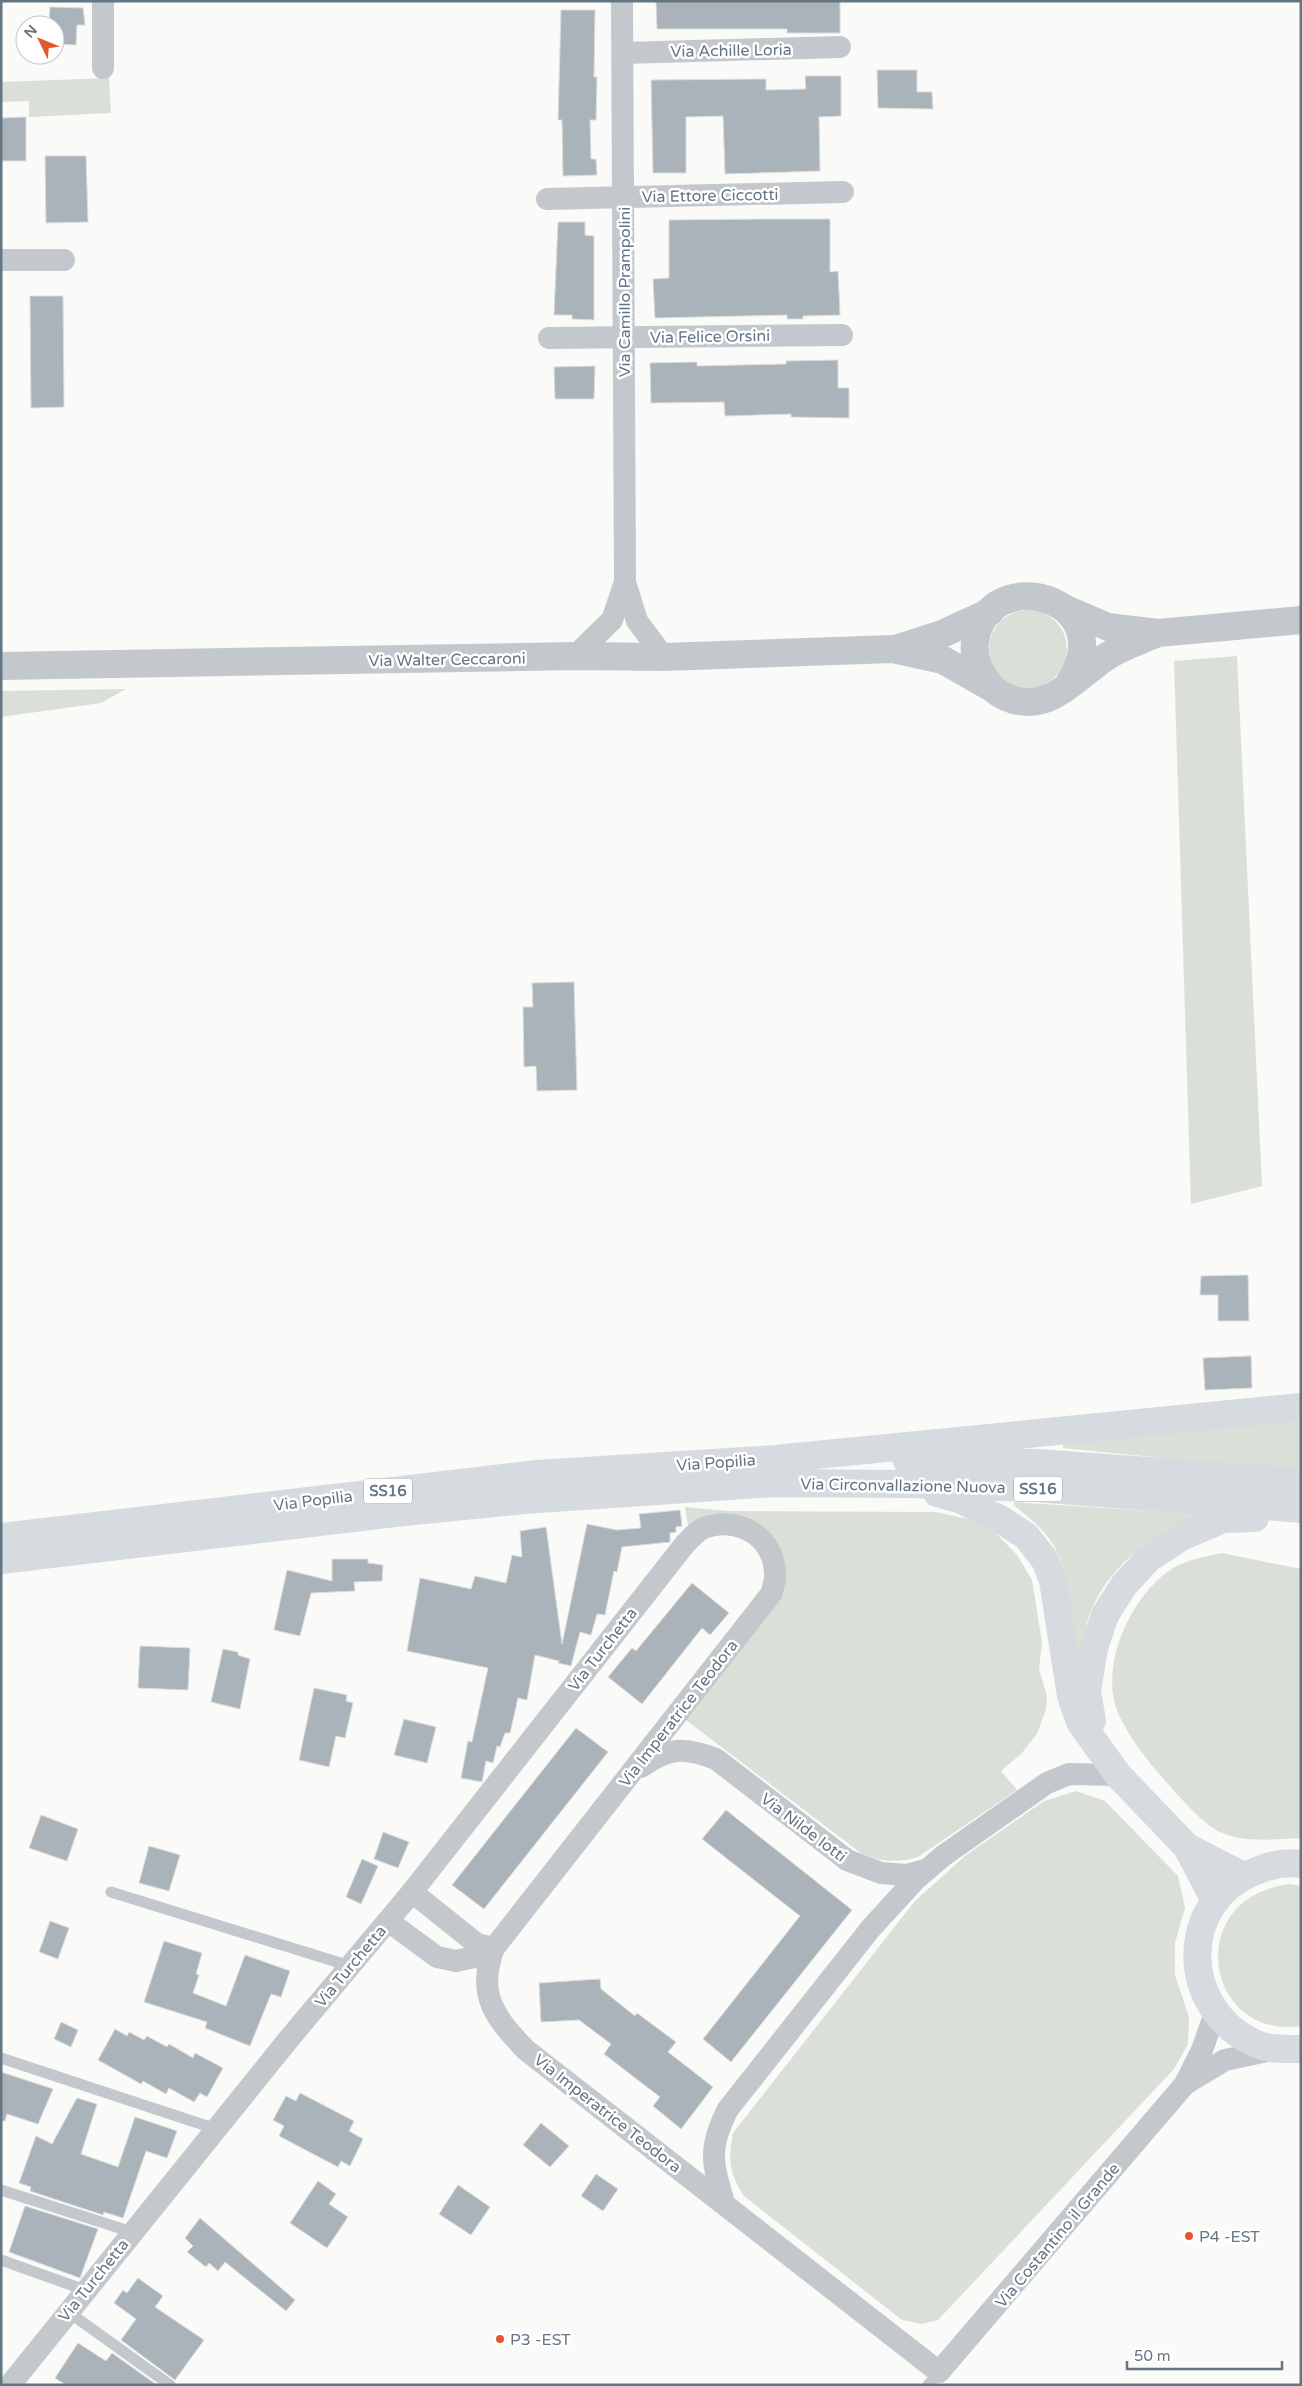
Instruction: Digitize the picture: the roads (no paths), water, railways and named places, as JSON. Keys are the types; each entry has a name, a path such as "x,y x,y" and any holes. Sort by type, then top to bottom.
{"main road":[{"path":"775,1471 1301,1407"},
{"name":"Via Circonvallazione Nuova","path":"775,1471 1038,1463 1301,1482"},
{"name":"Via Circonvallazione Nuova","path":"775,1471 907,1484 1036,1488 1301,1510"},
{"name":"Via Popilia","path":"1,1537 537,1474 775,1471"},
{"name":"Via Popilia","path":"1,1560 385,1514 775,1471"},
{"path":"907,1484 959,1499 1000,1519 1026,1536 1045,1560 1053,1580 1071,1696 1080,1722 1118,1775 1187,1847 1215,1901"},
{"path":"1096,1742 1087,1691 1094,1648 1105,1615 1130,1578 1149,1558 1183,1536 1223,1519 1260,1518 1301,1522"},
{"path":"1187,1847 1242,1876"},
{"path":"1289,2049 1253,2043 1232,2030 1215,2013 1201,1986 1196,1957 1201,1928 1215,1901 1227,1887 1242,1876 1270,1865 1301,1864"}],"street":[{"path":"102,68 103,1"},
{"name":"Via Camillo Prampolini","path":"622,1 626,582 638,621 664,657"},
{"name":"Via Achille Loria","path":"623,52 840,47"},
{"name":"Via Ettore Ciccotti","path":"547,200 843,192"},
{"path":"1,260 64,260"},
{"name":"Via Felice Orsini","path":"549,338 842,335"},
{"name":"Via Camillo Prampolini","path":"575,656 612,620 626,582"},
{"name":"Via Walter Ceccaroni","path":"894,649 942,634 990,612 1003,602 1019,596 1036,595 1052,600 1066,609 1108,627 1158,633"},
{"path":"1066,609 1076,622 1082,638 1082,655 1078,671 1068,686"},
{"name":"Via Walter Ceccaroni","path":"990,612 980,626 975,642 976,659 982,675 992,688"},
{"path":"1158,633 1301,620"},
{"name":"Via Walter Ceccaroni","path":"1,666 575,656 664,657 894,649 943,660 1006,698 1022,702 1039,702 1055,696 1110,654 1158,633"},
{"name":"Via Imperatrice Teodora","path":"685,1544 701,1530 718,1524 737,1525 751,1531 766,1544 773,1558 776,1577 771,1594 492,1954 487,1988 492,2008 502,2026 526,2050 724,2203 934,2378"},
{"name":"Via Turchetta","path":"10,2385 132,2232 412,1892 685,1544"},
{"name":"Via Nilde Iotti","path":"628,1777 655,1757 676,1751 694,1750 716,1759 846,1860 880,1873 906,1875 928,1869 943,1856 1047,1783 1069,1774 1118,1775"},
{"path":"724,2203 714,2171 713,2149 717,2131 728,2109 871,1928 915,1880 928,1869"},
{"path":"412,1892 492,1954"},
{"path":"388,1921 436,1958 456,1961 492,1954"},
{"name":"Via Costantino il Grande","path":"934,2378 1185,2084 1202,2050 1215,2013"},
{"name":"Via Costantino il Grande","path":"1185,2084 1226,2060 1289,2049"}],"lane":[{"path":"111,1892 350,1966"},
{"path":"1,2058 216,2129"},
{"path":"1,2190 132,2232"},
{"path":"1,2260 85,2290"},
{"path":"68,2311 170,2385"}],"place":[{"name":"P4 -EST","path":"1189,2236"},
{"name":"P3 -EST","path":"500,2339"}]}
